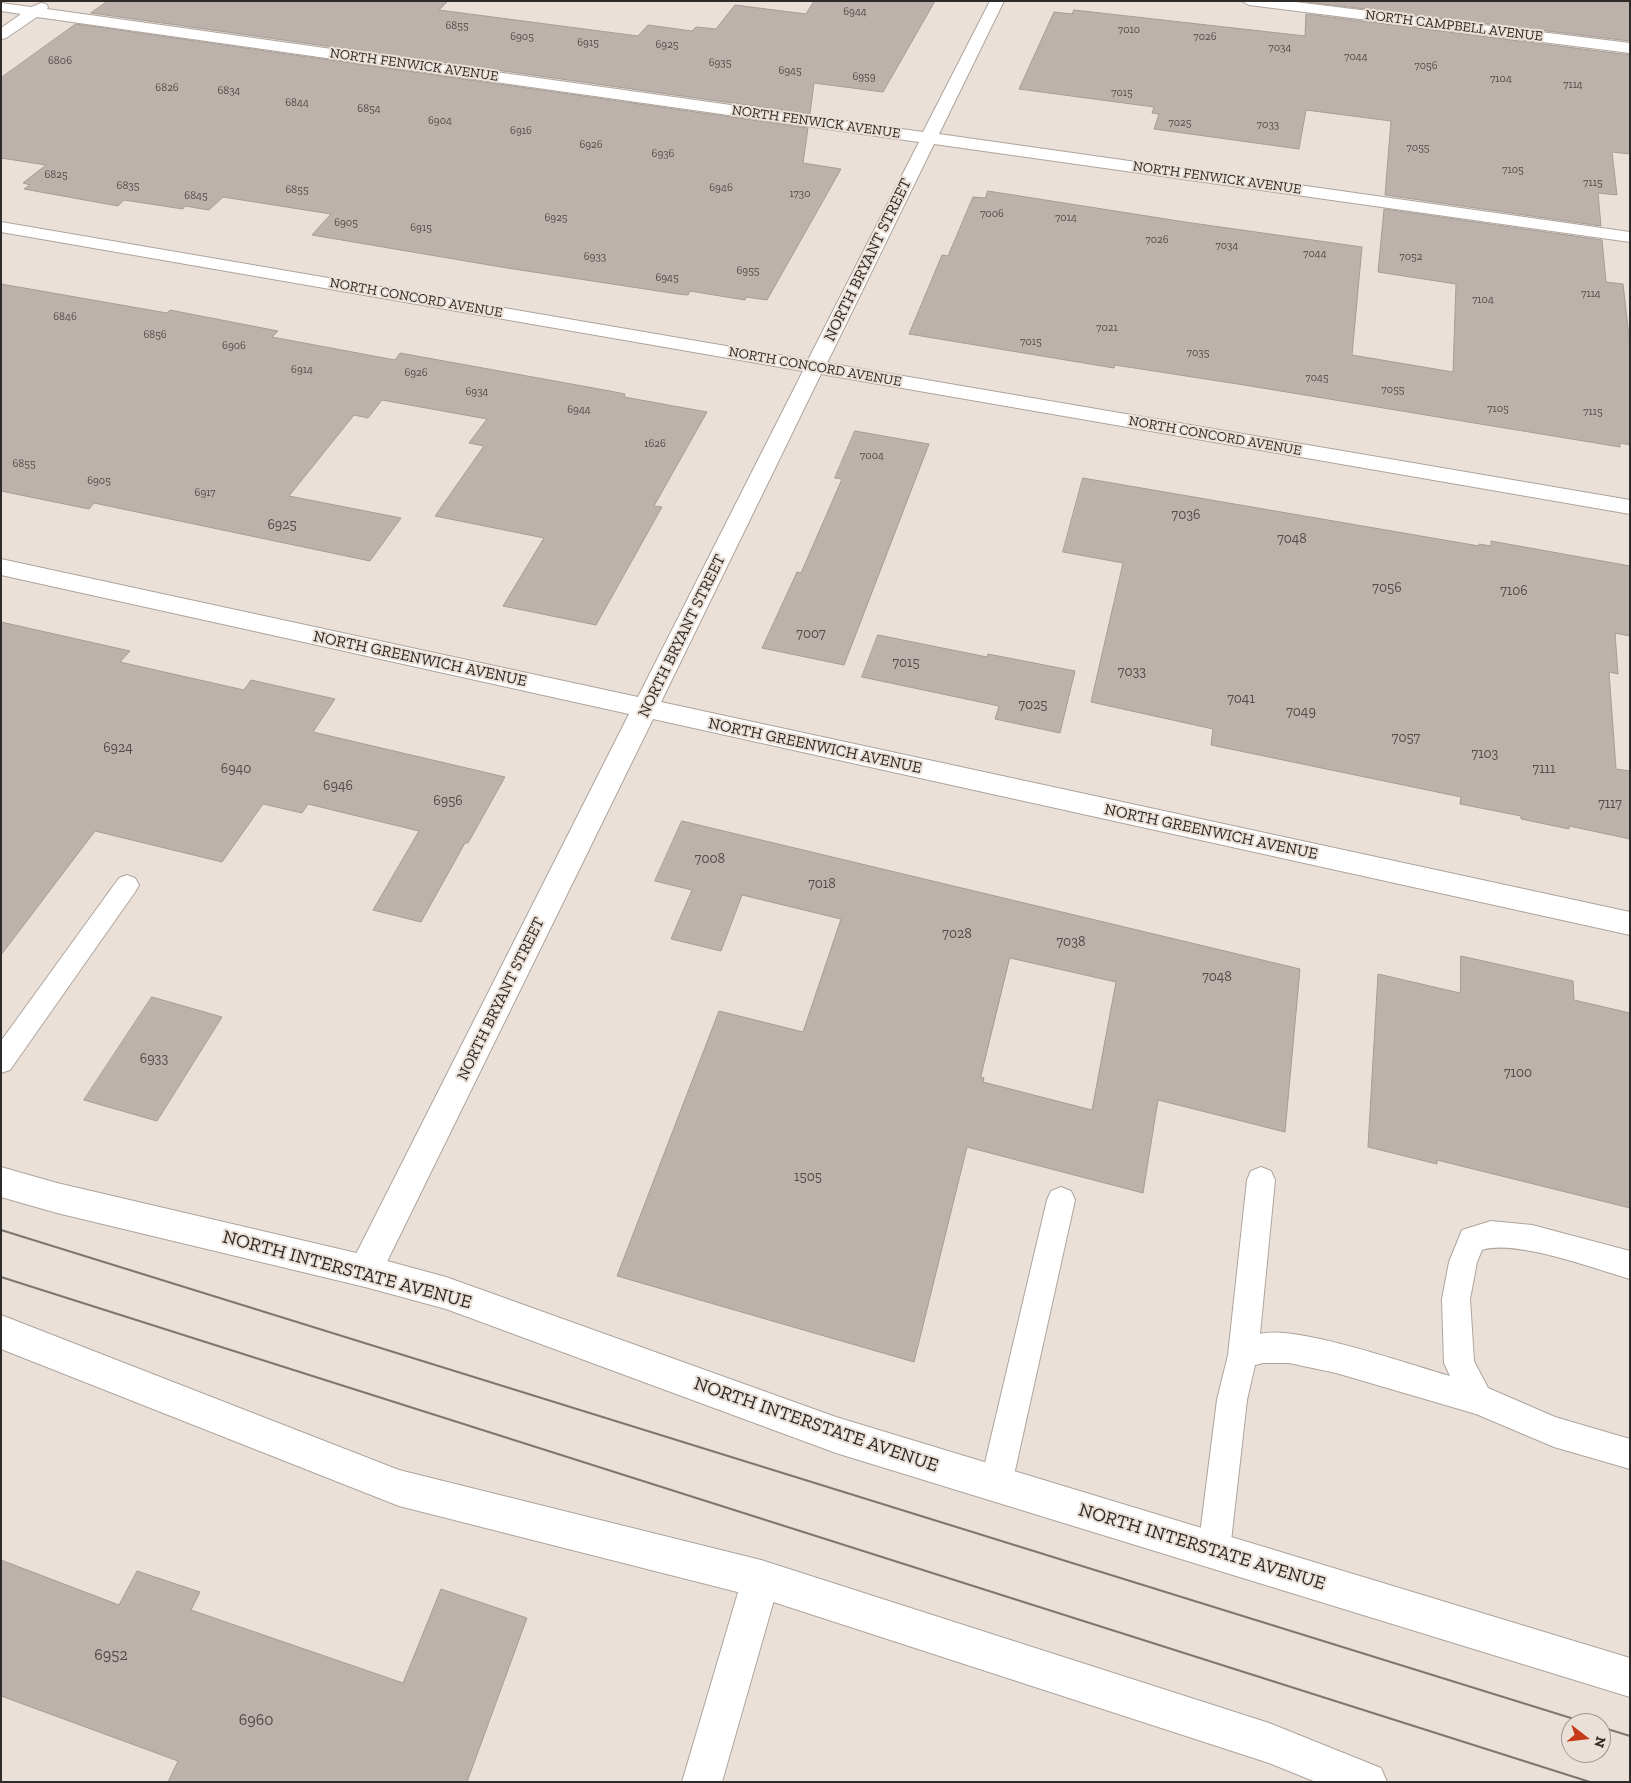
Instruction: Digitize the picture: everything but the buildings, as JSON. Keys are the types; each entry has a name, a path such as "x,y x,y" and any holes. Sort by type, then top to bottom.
{"street":[{"path":"1,35 50,1"},
{"name":"NORTH BRYANT STREET","path":"365,1271 998,1"},
{"name":"NORTH CAMPBELL AVENUE","path":"1249,1 1630,48"},
{"name":"NORTH FENWICK AVENUE","path":"1,7 1630,236"},
{"name":"NORTH CONCORD AVENUE","path":"1,227 1630,507"},
{"name":"NORTH GREENWICH AVENUE","path":"1,566 1630,924"},
{"name":"NORTH INTERSTATE AVENUE","path":"1,1182 57,1198 365,1271 446,1293 836,1435 1630,1678"},
{"path":"1,1332 399,1488 761,1579 1269,1743 1367,1782"},
{"path":"702,1782 761,1579"}],"lane":[{"path":"1,1062 128,885"},
{"path":"1214,1550 1232,1400 1243,1355 1261,1180"},
{"path":"996,1484 1061,1200"},
{"path":"1478,1399 1459,1363 1456,1299 1463,1262 1472,1240 1491,1234 1532,1238 1630,1266"},
{"path":"1243,1355 1263,1348 1289,1348 1336,1358 1478,1399 1554,1432 1630,1454"}],"tram line":[{"path":"1,1230 1561,1715"},
{"path":"1,1277 1590,1782"},
{"path":"1611,1730 1630,1736"}]}
